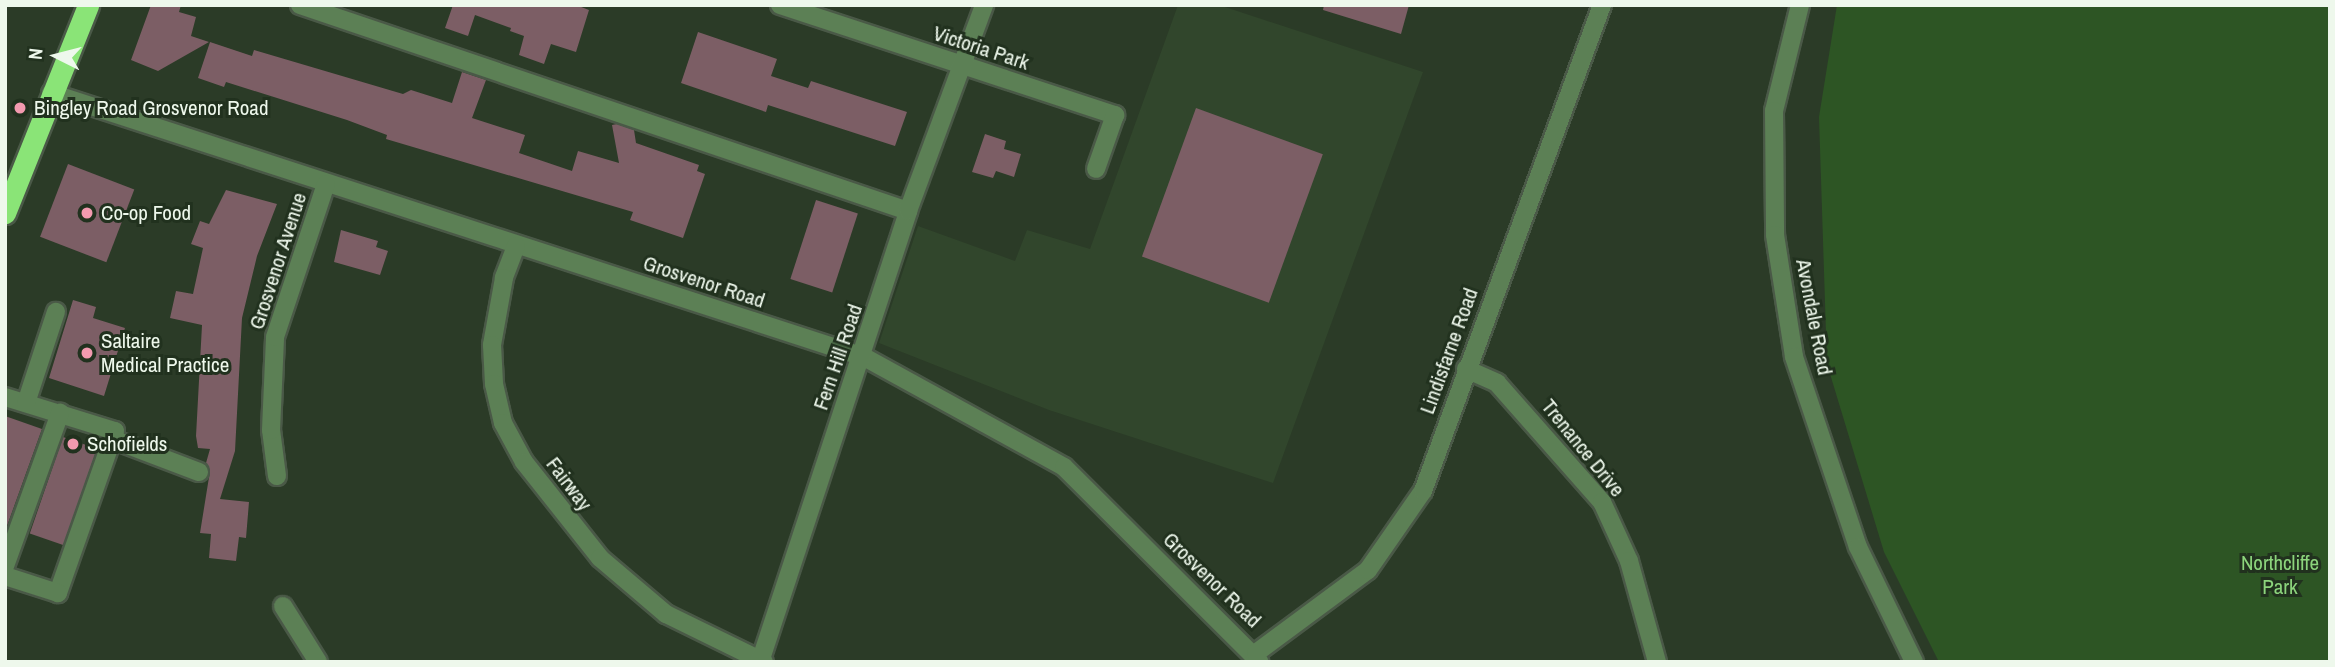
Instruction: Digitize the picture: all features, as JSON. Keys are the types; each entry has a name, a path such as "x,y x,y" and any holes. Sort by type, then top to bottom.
{"highway":[{"path":"5,213 88,5"}],"street":[{"path":"300,5 908,211"},
{"name":"Victoria Park","path":"780,5 962,67 1115,115 1096,169"},
{"name":"Fern Hill Road","path":"762,661 783,584 864,357 908,211 984,5"},
{"name":"Lindisfarne Road","path":"1258,658 1368,570 1423,491 1602,5"},
{"name":"Avondale Road","path":"1800,5 1774,111 1775,235 1794,358 1858,547 1914,662"},
{"name":"Grosvenor Road","path":"51,93 864,357 1063,467 1258,658"},
{"name":"Grosvenor Avenue","path":"277,476 271,430 275,337 326,184"},
{"name":"Fairway","path":"516,246 504,278 492,345 493,371 503,423 524,462 600,558 666,614 762,661"},
{"path":"26,403 56,312"},
{"name":"Trenance Drive","path":"1466,369 1497,383 1602,502 1629,561 1657,662"},
{"path":"5,397 60,413 199,472"},
{"path":"5,566 60,413"},
{"path":"5,576 58,593 114,435"},
{"path":"284,606 318,662"}],"shaded area":[{"path":"1178,5 1219,5 1423,72 1273,483 1049,410 879,343 918,226 1015,261 1027,230 1090,249"}],"green space":[{"name":"Northcliffe Park","path":"1837,5 2330,5 2330,662 1939,662 1884,552 1827,364 1819,117"}],"building":[{"path":"151,5 181,5 179,12 196,17 191,36 209,42 158,71 131,60"},
{"path":"453,5 576,5 589,10 576,52 551,44 544,64 519,55 524,36 510,31 511,28 475,15 468,36 445,28"},
{"path":"1324,5 1409,5 1401,34 1323,10"},
{"path":"698,32 777,59 771,76 808,88 811,81 907,112 895,146 768,105 766,112 681,83"},
{"path":"210,42 252,56 254,50 403,94 411,90 452,103 462,72 486,80 472,118 525,135 519,153 572,171 578,151 619,163 612,125 617,124 634,130 636,143 699,165 697,171 705,174 683,238 630,220 633,212 386,139 387,135 347,120 226,82 224,87 198,78"},
{"path":"1196,108 1323,154 1269,303 1142,256"},
{"path":"985,134 1006,141 1004,149 1021,154 1014,177 996,171 993,178 972,172"},
{"name":"Co-op Food","path":"68,164 134,189 106,262 40,237"},
{"path":"226,190 277,204 257,256 242,318 235,451 220,499 249,502 246,538 239,537 236,561 209,558 211,534 200,533 210,471 206,463 210,449 198,448 196,436 202,325 170,318 176,291 193,294 203,248 191,244 200,221 209,224"},
{"path":"816,200 858,214 832,293 790,279"},
{"path":"341,230 378,241 376,247 388,251 380,275 334,262"},
{"name":"Saltaire Medical Practice","path":"73,300 96,307 93,318 125,328 104,396 49,378"},
{"path":"5,416 42,429 7,526 5,525"},
{"path":"63,437 97,449 64,545 30,533"}],"place":[{"name":"Bingley Road Grosvenor Road","path":"20,108"},
{"name":"Co-op Food","path":"87,213"},
{"name":"Saltaire Medical Practice","path":"87,353"},
{"name":"Schofields","path":"73,444"}]}
